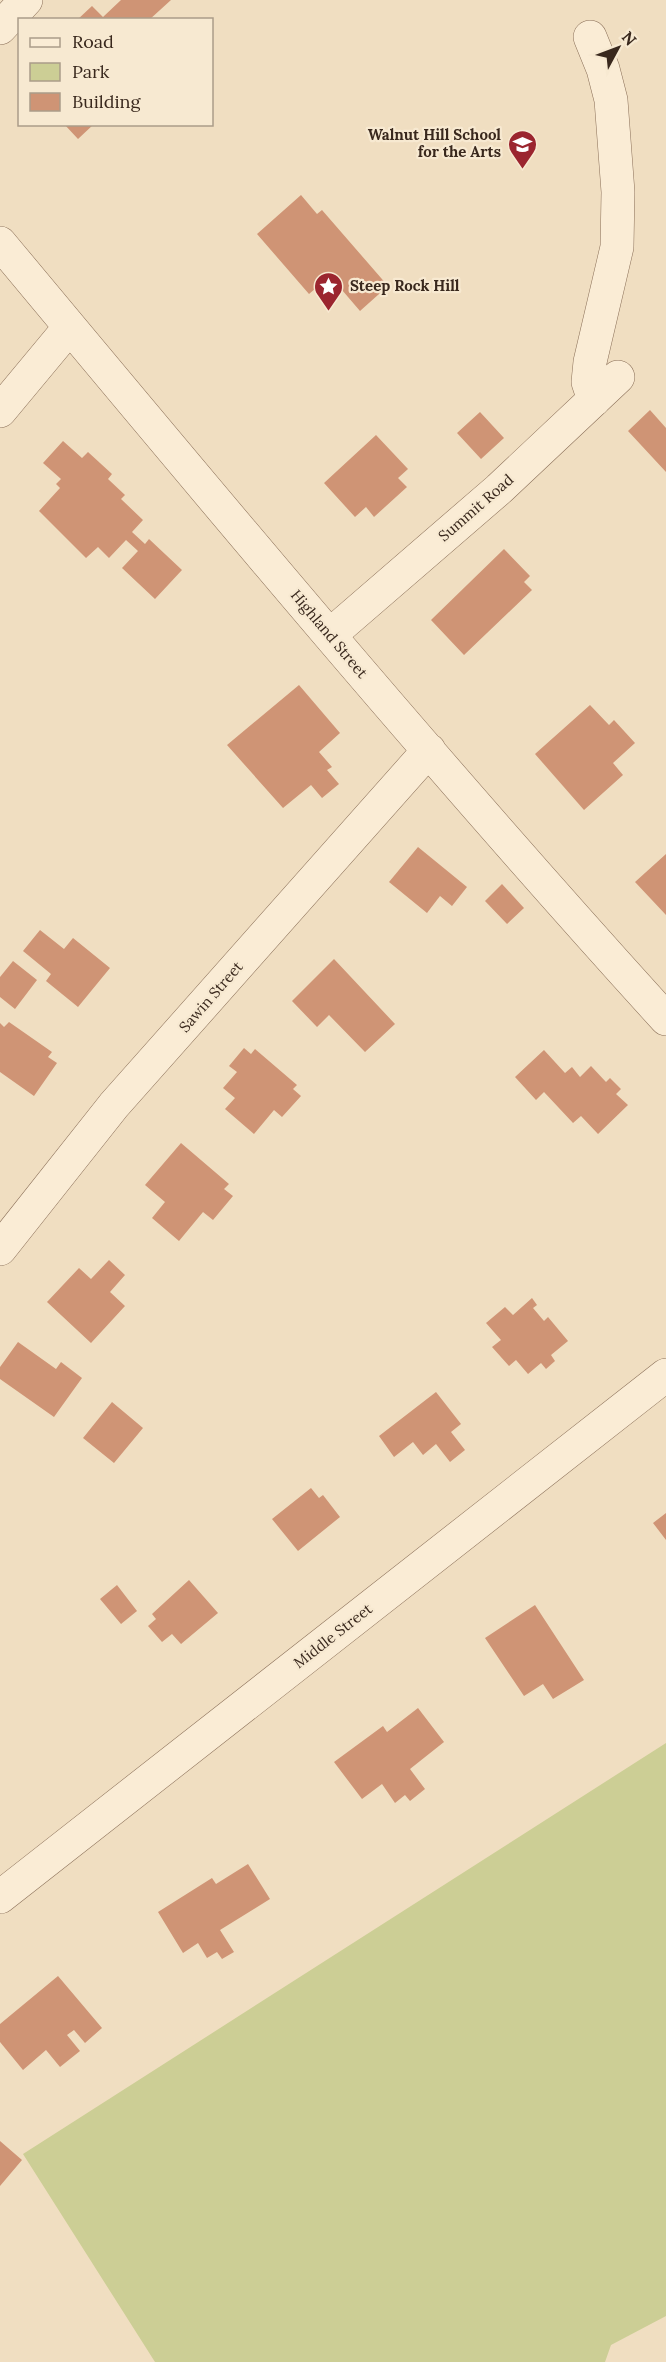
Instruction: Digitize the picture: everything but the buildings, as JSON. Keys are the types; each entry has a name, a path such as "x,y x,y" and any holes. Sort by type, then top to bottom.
{"street":[{"path":"0,28 26,0"},
{"path":"590,37 603,69 611,100 618,192 617,247 590,362 588,382 594,400"},
{"name":"Highland Street","path":"0,243 69,328 330,635 666,1019"},
{"path":"0,411 69,328"},
{"name":"Summit Road","path":"330,635 499,489 618,377"},
{"name":"Sawin Street","path":"0,1249 114,1106 429,750"},
{"name":"Middle Street","path":"0,1897 666,1375"}],"green space":[{"path":"666,1743 666,2316 611,2345 605,2362 155,2362 23,2154"}],"place":[{"name":"Walnut Hill School for the Arts","path":"522,170"},
{"name":"Steep Rock Hill","path":"329,312"}]}
